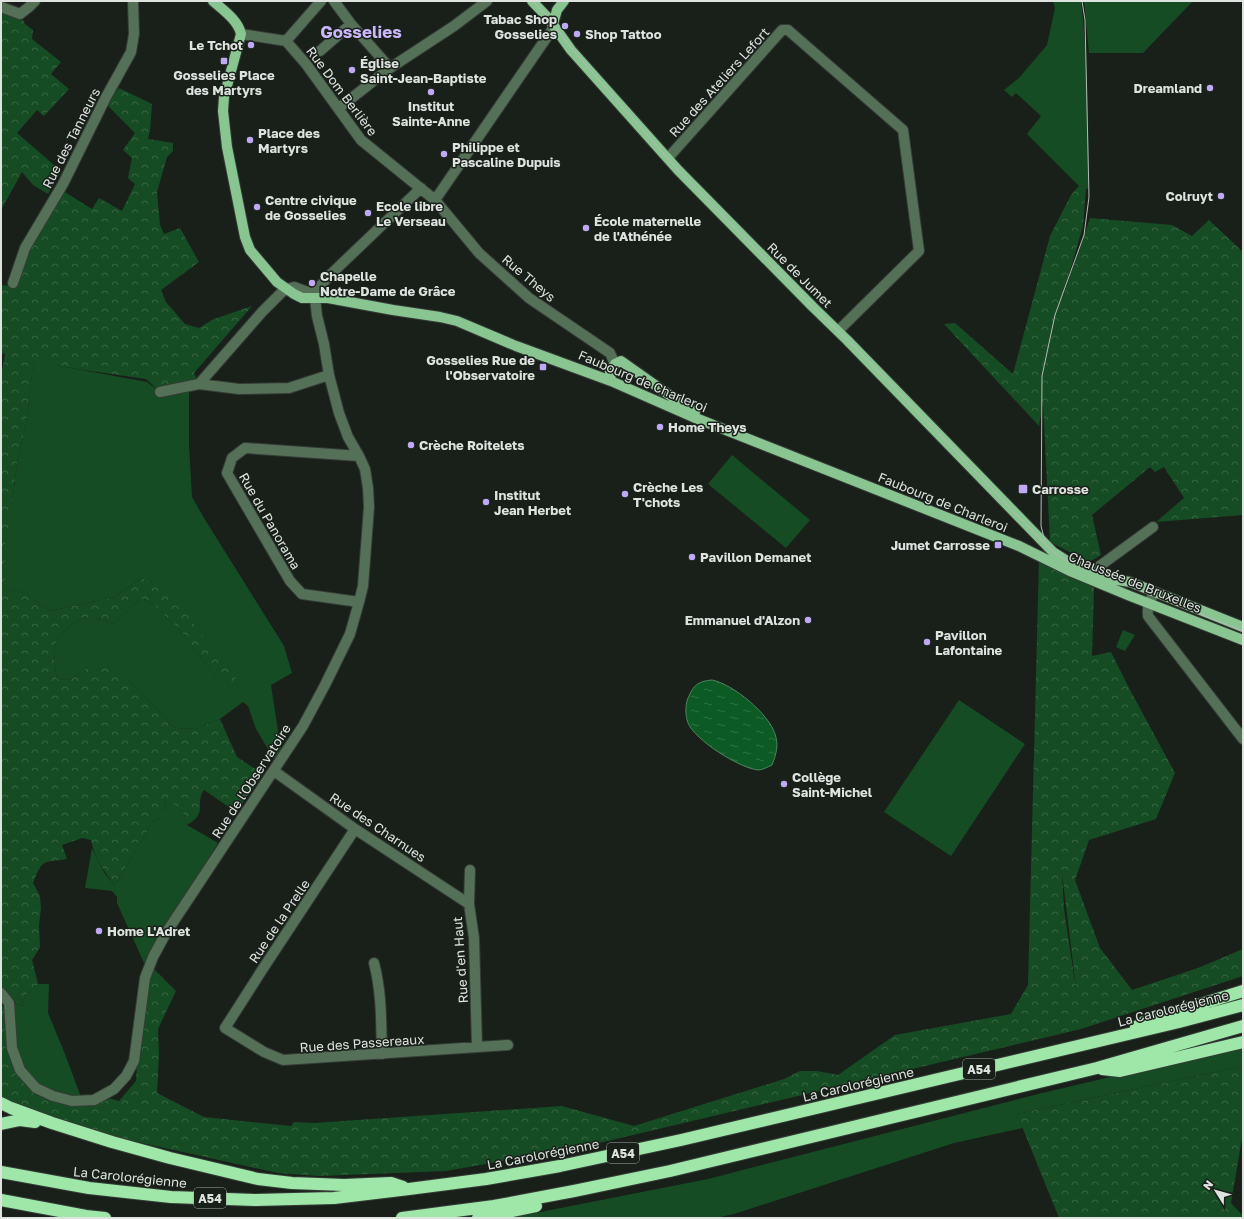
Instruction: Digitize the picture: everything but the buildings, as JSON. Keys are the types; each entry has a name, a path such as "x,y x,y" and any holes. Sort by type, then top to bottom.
{"highway":[{"path":"1124,1035 1144,1022 1243,991"},
{"name":"La Carolorégienne","path":"6,1173 89,1188 171,1197 255,1200 334,1198 486,1180 681,1140 1124,1035 1243,1005"},
{"name":"A54","path":"402,1218 494,1206 677,1169 1097,1068 1243,1026"},
{"path":"1097,1068 1120,1072 1243,1042"},
{"path":"1,1103 52,1123 170,1158 258,1179 292,1183 344,1185 391,1183 409,1189"},
{"path":"1,1124 20,1120 52,1123"},
{"path":"478,1218 549,1204 574,1191"},
{"path":"2,1201 105,1218"}],"main road":[{"path":"213,1 240,28 241,34"},
{"name":"Rue de Jumet","path":"532,1 553,24 572,50 668,158 724,218 838,331 1035,534"},
{"path":"553,24 557,10 564,1"},
{"name":"Faubourg de Charleroi","path":"241,34 224,97 223,111 227,147 245,237 250,250 277,282 287,289 302,298 314,296 394,310 440,316 457,321 516,346 609,373 633,390 693,417 1023,545"},
{"path":"609,373 621,361 694,412 952,517"},
{"path":"633,390 640,388 643,382 643,376"},
{"path":"1023,545 1035,534"},
{"name":"Chaussée de Bruxelles","path":"1035,534 1059,556 1092,575 1130,582 1243,627"},
{"path":"1023,545 1059,556"},
{"name":"Chaussée de Bruxelles","path":"1023,545 1092,575 1148,603 1243,640"}],"street":[{"path":"1,7 20,14 35,1"},
{"name":"Rue des Tanneurs","path":"13,283 25,248 63,184 105,99 131,52 134,34 133,1"},
{"path":"241,34 286,41 321,1"},
{"path":"334,1 351,24 390,68"},
{"path":"339,108 390,68 454,26 487,1"},
{"path":"320,51 351,24"},
{"path":"435,200 552,30 553,24"},
{"name":"Rue des Ateliers Lefort","path":"668,158 782,30 788,30 903,130 919,251 838,331"},
{"name":"Rue Dom Berlière","path":"286,41 306,64 361,140 435,200"},
{"path":"314,296 331,274 421,188"},
{"name":"Rue Theys","path":"435,200 480,253 530,298 610,353 609,373"},
{"path":"199,384 262,312 287,289"},
{"name":"Rue de l'Observatoire","path":"1,993 9,1003 13,1052 20,1070 36,1088 53,1096 72,1101 94,1100 114,1089 126,1076 134,1061 145,978 156,951 166,933 303,726 350,634 363,586 369,507 368,488 365,469 348,437 339,413 329,375 314,296"},
{"path":"160,392 199,384 239,389 289,388 329,375"},
{"name":"Rue du Panorama","path":"359,456 245,448 232,458 227,473 290,582 302,594 359,602"},
{"path":"1092,575 1097,568 1153,527"},
{"path":"1154,592 1148,603 1148,616 1243,739"},
{"name":"Rue des Charnues","path":"274,771 355,829 469,904"},
{"name":"Rue de la Prelle","path":"225,1028 355,829"},
{"name":"Rue d'en Haut","path":"470,870 469,904 474,938 477,1048"},
{"path":"374,963 379,983 381,1003 382,1054"},
{"name":"Rue des Passereaux","path":"225,1028 264,1052 283,1060 508,1045"}],"green space":[{"path":"1053,1 1081,1 1088,95 1088,189 1079,186 1027,134 1041,116 1016,93 1012,97 1004,90 1019,78 1047,45 1055,8"},
{"path":"1084,1 1193,1 1143,53 1089,53"},
{"path":"1,7 20,14 25,24 33,30 32,39 61,62 51,74 69,89 44,116 37,110 17,133 61,171 48,194 33,185 22,172 1,210"},
{"path":"119,88 152,104 148,139 173,143 173,151 167,157 157,192 160,225 164,234 180,228 199,262 161,290 166,302 185,324 199,328 214,319 252,306 194,373 199,384 160,392 146,379 77,369 34,359 26,424 17,463 12,504 12,534 5,540 5,590 21,591 50,611 114,597 142,578 154,584 185,612 239,683 238,689 223,686 179,629 155,606 144,599 137,601 113,624 96,619 85,618 77,621 65,630 57,641 55,650 57,679 70,680 88,667 108,664 143,694 169,723 176,728 196,729 220,719 237,757 263,774 236,812 204,790 200,799 198,816 194,821 187,825 183,813 166,797 164,812 160,817 153,821 115,885 100,864 94,852 91,840 82,838 62,845 67,859 44,863 39,869 33,883 40,896 41,908 39,925 40,947 32,960 38,984 27,994 21,1006 1,991 1,376 5,354 1,353 1,285 10,286 60,189 92,209 99,198 122,211 135,184 128,178 132,158 123,150 135,133 106,104"},
{"path":"1079,186 1086,188 1083,226 1061,302 1090,218 1172,225 1192,236 1209,220 1243,252 1243,515 1156,522 1184,498 1164,467 1155,472 1150,467 1092,515 1101,555 1089,562 1050,542 1043,402 1039,426 944,324 955,323 1013,374 1050,236 1071,195"},
{"path":"34,358 60,366 147,382 160,392 189,386 189,446 192,497 284,646 292,673 271,685 281,751 274,759 256,729 248,706 243,702 220,719 196,729 176,728 169,723 143,694 127,679 88,667 70,680 57,679 55,650 57,641 65,630 77,621 85,618 96,619 113,624 137,601 144,599 155,606 179,629 223,686 154,584 142,578 114,597 50,611 21,591 5,590 5,540 12,534 12,504 17,463 26,424"},
{"path":"732,455 810,520 786,548 708,484"},
{"path":"1044,557 1094,588 1092,656 1111,652 1175,773 1156,819 1089,840 1075,880 1100,948 1132,990 1198,968 1243,949 1243,976 1081,1029 578,1148 446,1171 319,1176 278,1173 52,1123 1,1103 1,1002 11,1023 25,1081 50,1099 108,1098 119,1101 136,1081 141,1007 150,965 176,991 158,1029 159,1053 157,1093 204,1117 291,1126 294,1122 314,1123 562,1106 634,1126 784,1079 800,1071 817,1071 838,1075 895,1035 1011,1014 1028,985 1039,560","holes":["1062,873 1077,996 1064,909"]},
{"path":"1123,630 1135,635 1125,651 1116,647"},
{"path":"959,700 1025,744 951,856 884,812"},
{"path":"166,796 183,813 187,825 218,843 144,963 117,903 117,897 112,891 85,888 92,848 105,874 115,885 153,821 158,819 165,808"},
{"path":"38,984 49,984 48,1013 82,1100 46,1093 30,1081 19,1055 2,994 21,1006 27,994"},
{"path":"1243,1046 1243,1066 1017,1114 1023,1128 954,1143 734,1214 715,1218 510,1218 708,1179 1042,1093"},
{"path":"1243,1066 1243,1132 1231,1203 1243,1216 1243,1218 1059,1218 1017,1114"}],"water":[{"path":"712,680 730,687 740,694 766,718 775,734 777,742 776,754 772,765 758,770 740,764 729,759 708,745 692,730 686,716 688,699 695,686 704,681"}],"tram line":[{"path":"533,1 549,18 572,49 678,170 813,307 856,348 1053,552 1067,561 1243,631"},
{"path":"1045,542 1041,526 1042,376 1055,315 1084,235 1089,197 1085,20 1082,1"}],"place":[{"name":"Tabac Shop Gosselies","path":"565,26"},
{"name":"Shop Tattoo","path":"577,34"},
{"name":"Le Tchot","path":"251,45"},
{"name":"Gosselies Place des Martyrs","path":"224,61"},
{"name":"Église Saint-Jean-Baptiste","path":"352,70"},
{"name":"Dreamland","path":"1210,88"},
{"name":"Institut Sainte-Anne","path":"431,92"},
{"name":"Place des Martyrs","path":"250,140"},
{"name":"Philippe et Pascaline Dupuis","path":"444,154"},
{"name":"Colruyt","path":"1221,196"},
{"name":"Centre civique de Gosselies","path":"257,207"},
{"name":"Ecole libre Le Verseau","path":"368,213"},
{"name":"École maternelle de l'Athénée","path":"586,228"},
{"name":"Chapelle Notre-Dame de Grâce","path":"312,283"},
{"name":"Gosselies Rue de l'Observatoire","path":"543,367"},
{"name":"Home Theys","path":"660,427"},
{"name":"Crèche Roitelets","path":"411,445"},
{"name":"Carrosse","path":"1023,489"},
{"name":"Crèche Les T'chots","path":"625,494"},
{"name":"Institut Jean Herbet","path":"486,502"},
{"name":"Jumet Carrosse","path":"998,545"},
{"name":"Pavillon Demanet","path":"692,557"},
{"name":"Emmanuel d'Alzon","path":"808,620"},
{"name":"Pavillon Lafontaine","path":"927,642"},
{"name":"Collège Saint-Michel","path":"784,784"},
{"name":"Home L'Adret","path":"99,931"}],"district":[{"name":"Gosselies","path":"361,31"}]}
